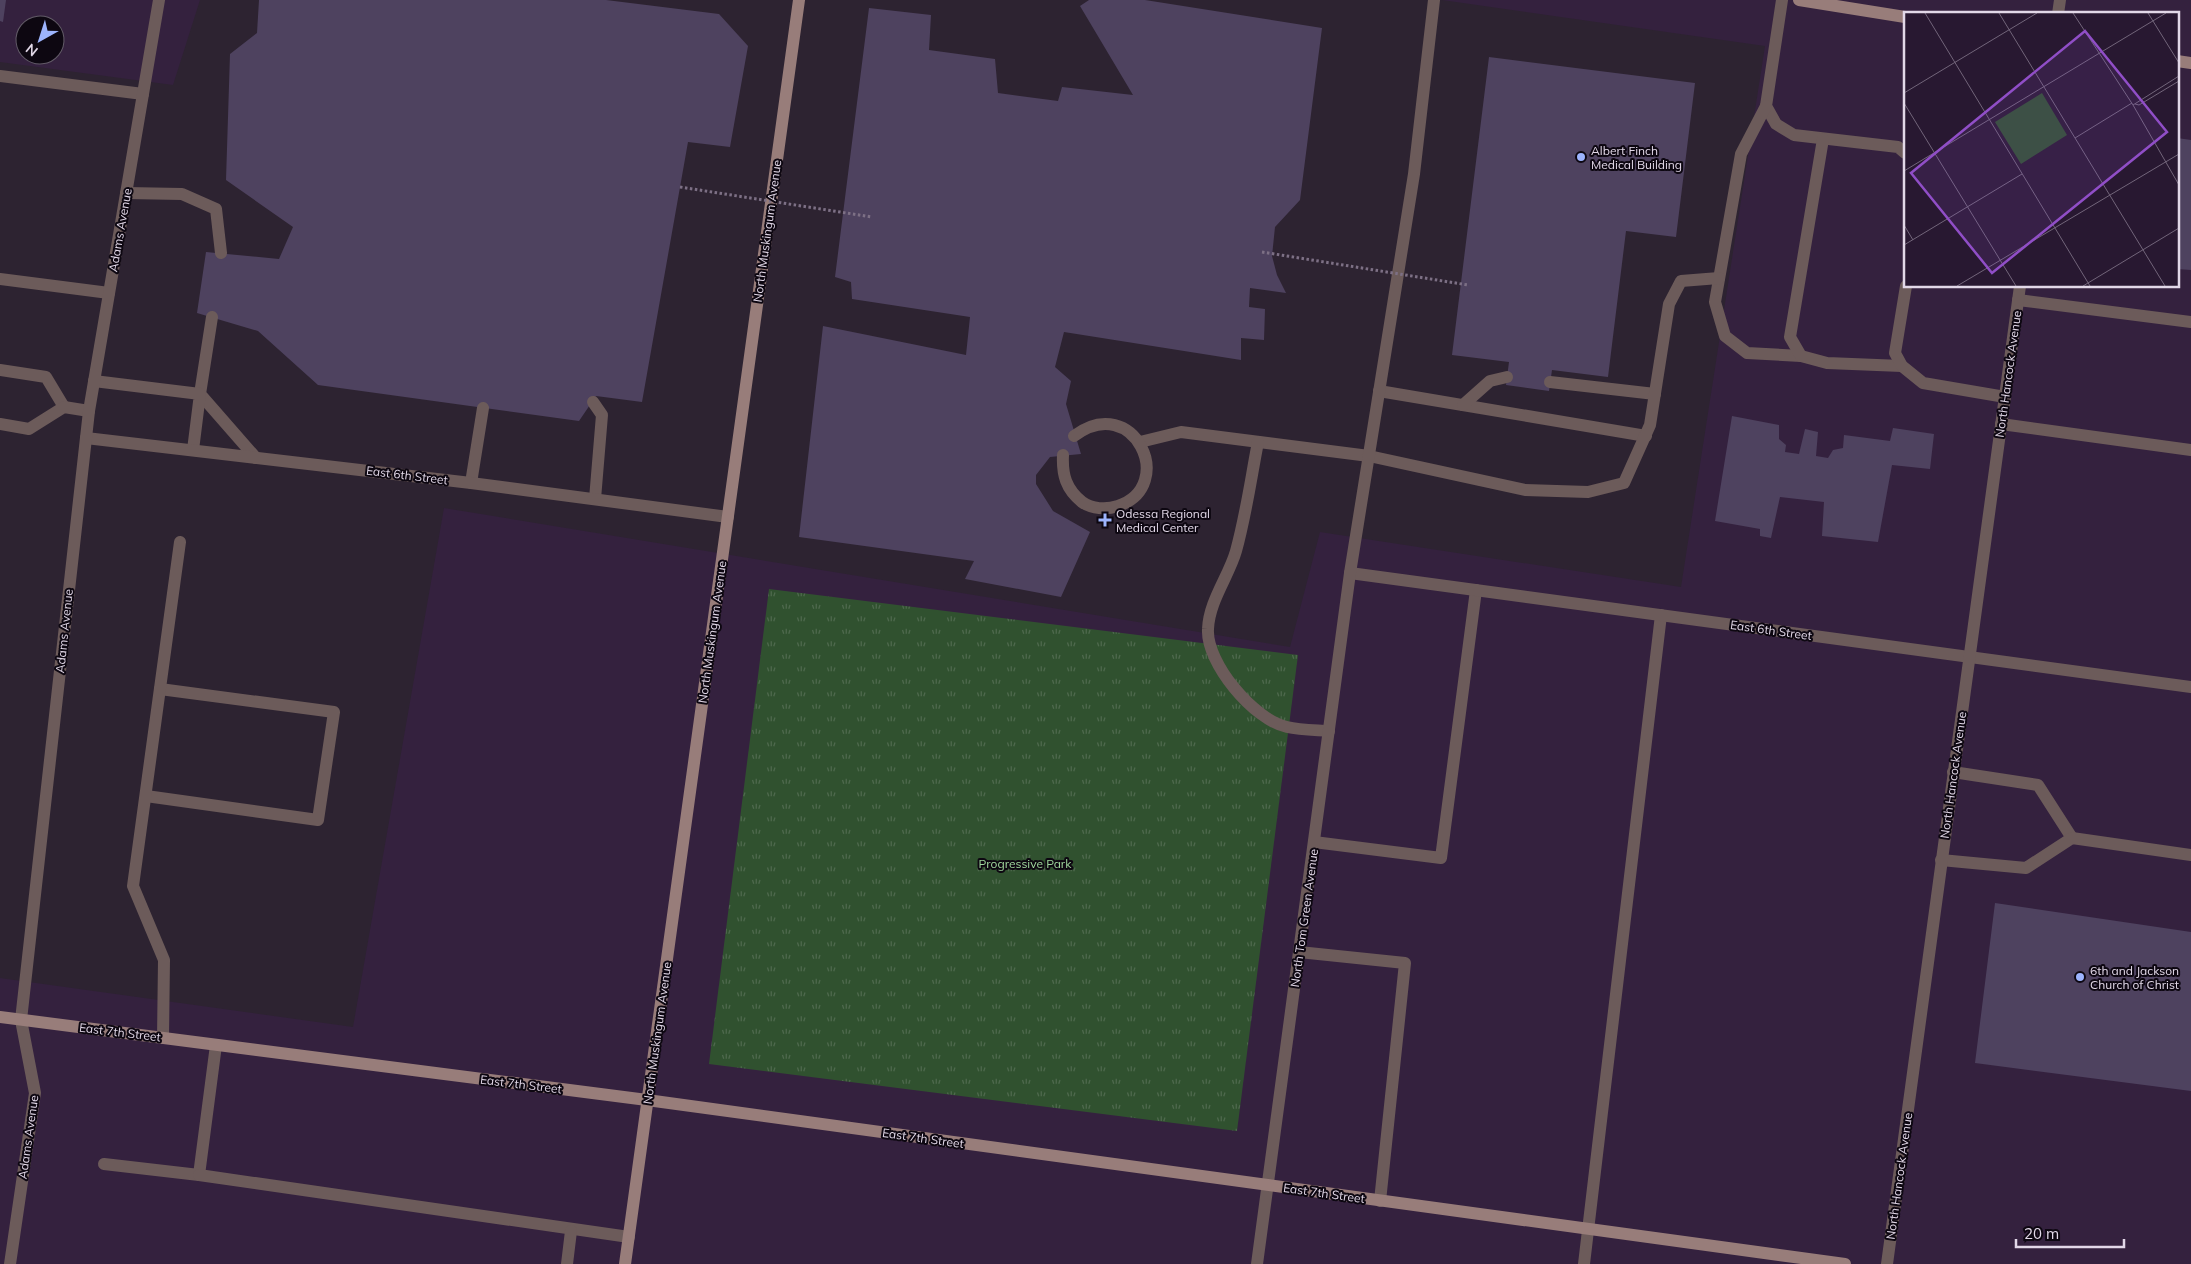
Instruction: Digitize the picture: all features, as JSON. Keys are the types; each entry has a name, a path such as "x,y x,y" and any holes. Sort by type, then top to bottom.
{"street":[{"name":"Adams Avenue","path":"10,1264 35,1093 21,1020 89,411 159,0"},
{"name":"North Muskingum Avenue","path":"625,1264 799,0"},
{"name":"North Tom Green Avenue","path":"1257,1264 1350,573 1414,174 1434,0"},
{"path":"1782,0 1766,106 1742,154 1719,278 1715,302 1725,336 1747,353 1801,356 1827,363 1902,366"},
{"path":"1799,0 1904,17"},
{"path":"2178,61 2191,63"},
{"path":"0,76 143,94"},
{"path":"1766,106 1776,124 1794,135 1898,147 1904,152"},
{"path":"1801,356 1790,337 1823,139"},
{"path":"126,193 182,194 216,209 221,253"},
{"path":"1140,442 1181,432 1369,456 1525,490 1588,492 1624,483 1650,425 1669,304 1681,281 1719,278"},
{"path":"0,279 109,293"},
{"path":"1906,288 1895,353 1902,366 1923,383 2005,397"},
{"name":"North Hancock Avenue","path":"1887,1264 2020,288"},
{"path":"2018,300 2191,322"},
{"path":"193,450 212,317"},
{"path":"0,370 46,377 64,407"},
{"path":"1463,405 1490,381 1507,376"},
{"path":"94,381 200,394 256,458"},
{"path":"1550,382 1655,394"},
{"path":"1379,391 1646,436"},
{"path":"593,402 602,415 595,499"},
{"path":"0,424 29,428 64,407 89,411"},
{"path":"471,483 483,408"},
{"path":"1063,455 1062,469 1066,483 1073,494 1084,503 1098,508 1112,508 1125,504 1136,495 1144,483 1147,469 1146,455 1140,442 1131,433 1121,427 1096,424 1084,428 1074,436"},
{"path":"2001,424 2191,450"},
{"name":"East 6th Street","path":"86,438 471,483 728,516"},
{"path":"1258,442 1236,551 1214,603 1208,627 1208,646 1236,691 1265,716 1286,727 1329,731"},
{"path":"163,1038 164,960 133,886 180,542"},
{"name":"East 6th Street","path":"1350,573 2191,687"},
{"path":"1314,842 1441,858 1476,590"},
{"path":"1584,1264 1661,615"},
{"path":"146,796 318,820 334,712 160,689"},
{"path":"1953,772 2038,785 2072,838"},
{"path":"1941,860 2026,868 2072,838 2191,855"},
{"path":"1299,952 1405,963 1380,1201"},
{"name":"East 7th Street","path":"0,1017 647,1100 1845,1264"},
{"path":"199,1175 216,1045"},
{"path":"104,1164 199,1175 629,1238"},
{"path":"567,1264 571,1230"}],"path":[{"path":"680,187 872,217"},
{"path":"1262,252 1468,285"}],"shaded area":[{"path":"0,0 2191,0 2191,1264 0,1264"},
{"name":"Odessa Regional Medical Center","path":"200,0 1442,0 1765,46 1681,587 1320,532 1290,647 444,508 353,1027 0,978 0,62 173,85"}],"green space":[{"name":"Progressive Park","path":"769,589 1298,655 1237,1131 709,1064"}],"building":[{"path":"0,0 6,0 3,22 0,21"},
{"path":"259,0 606,0 719,14 748,46 730,147 688,142 642,402 596,396 579,421 318,385 258,331 197,313 206,252 279,259 293,227 226,180 230,54 257,33"},
{"path":"1089,0 1145,0 1322,28 1300,200 1275,227 1272,256 1277,275 1286,293 1250,288 1249,307 1265,309 1264,340 1241,338 1241,360 1064,332 1055,367 1071,381 1066,404 1081,454 1050,457 1036,475 1036,484 1053,511 1090,532 1061,597 965,579 974,561 799,537 823,326 966,355 970,317 852,299 851,282 835,277 869,8 931,15 929,50 995,59 998,93 1058,101 1062,87 1133,95 1080,6"},
{"name":"Albert Finch Medical Building","path":"1489,57 1695,83 1676,237 1626,231 1608,377 1552,370 1549,391 1506,385 1509,362 1452,355"},
{"path":"2178,138 2191,140 2191,270 2178,269"},
{"path":"1732,416 1779,425 1779,439 1786,445 1785,452 1799,454 1805,429 1818,432 1816,456 1828,458 1833,450 1843,448 1844,435 1890,441 1893,428 1934,434 1930,469 1892,465 1878,542 1822,536 1824,502 1780,497 1771,538 1760,536 1760,529 1715,521"},
{"path":"1995,903 2191,932 2191,1091 1975,1063"}],"place":[{"name":"Albert Finch Medical Building","path":"1581,157"},
{"name":"Odessa Regional Medical Center","path":"1105,520"},
{"name":"6th and Jackson Church of Christ","path":"2080,977"}]}
